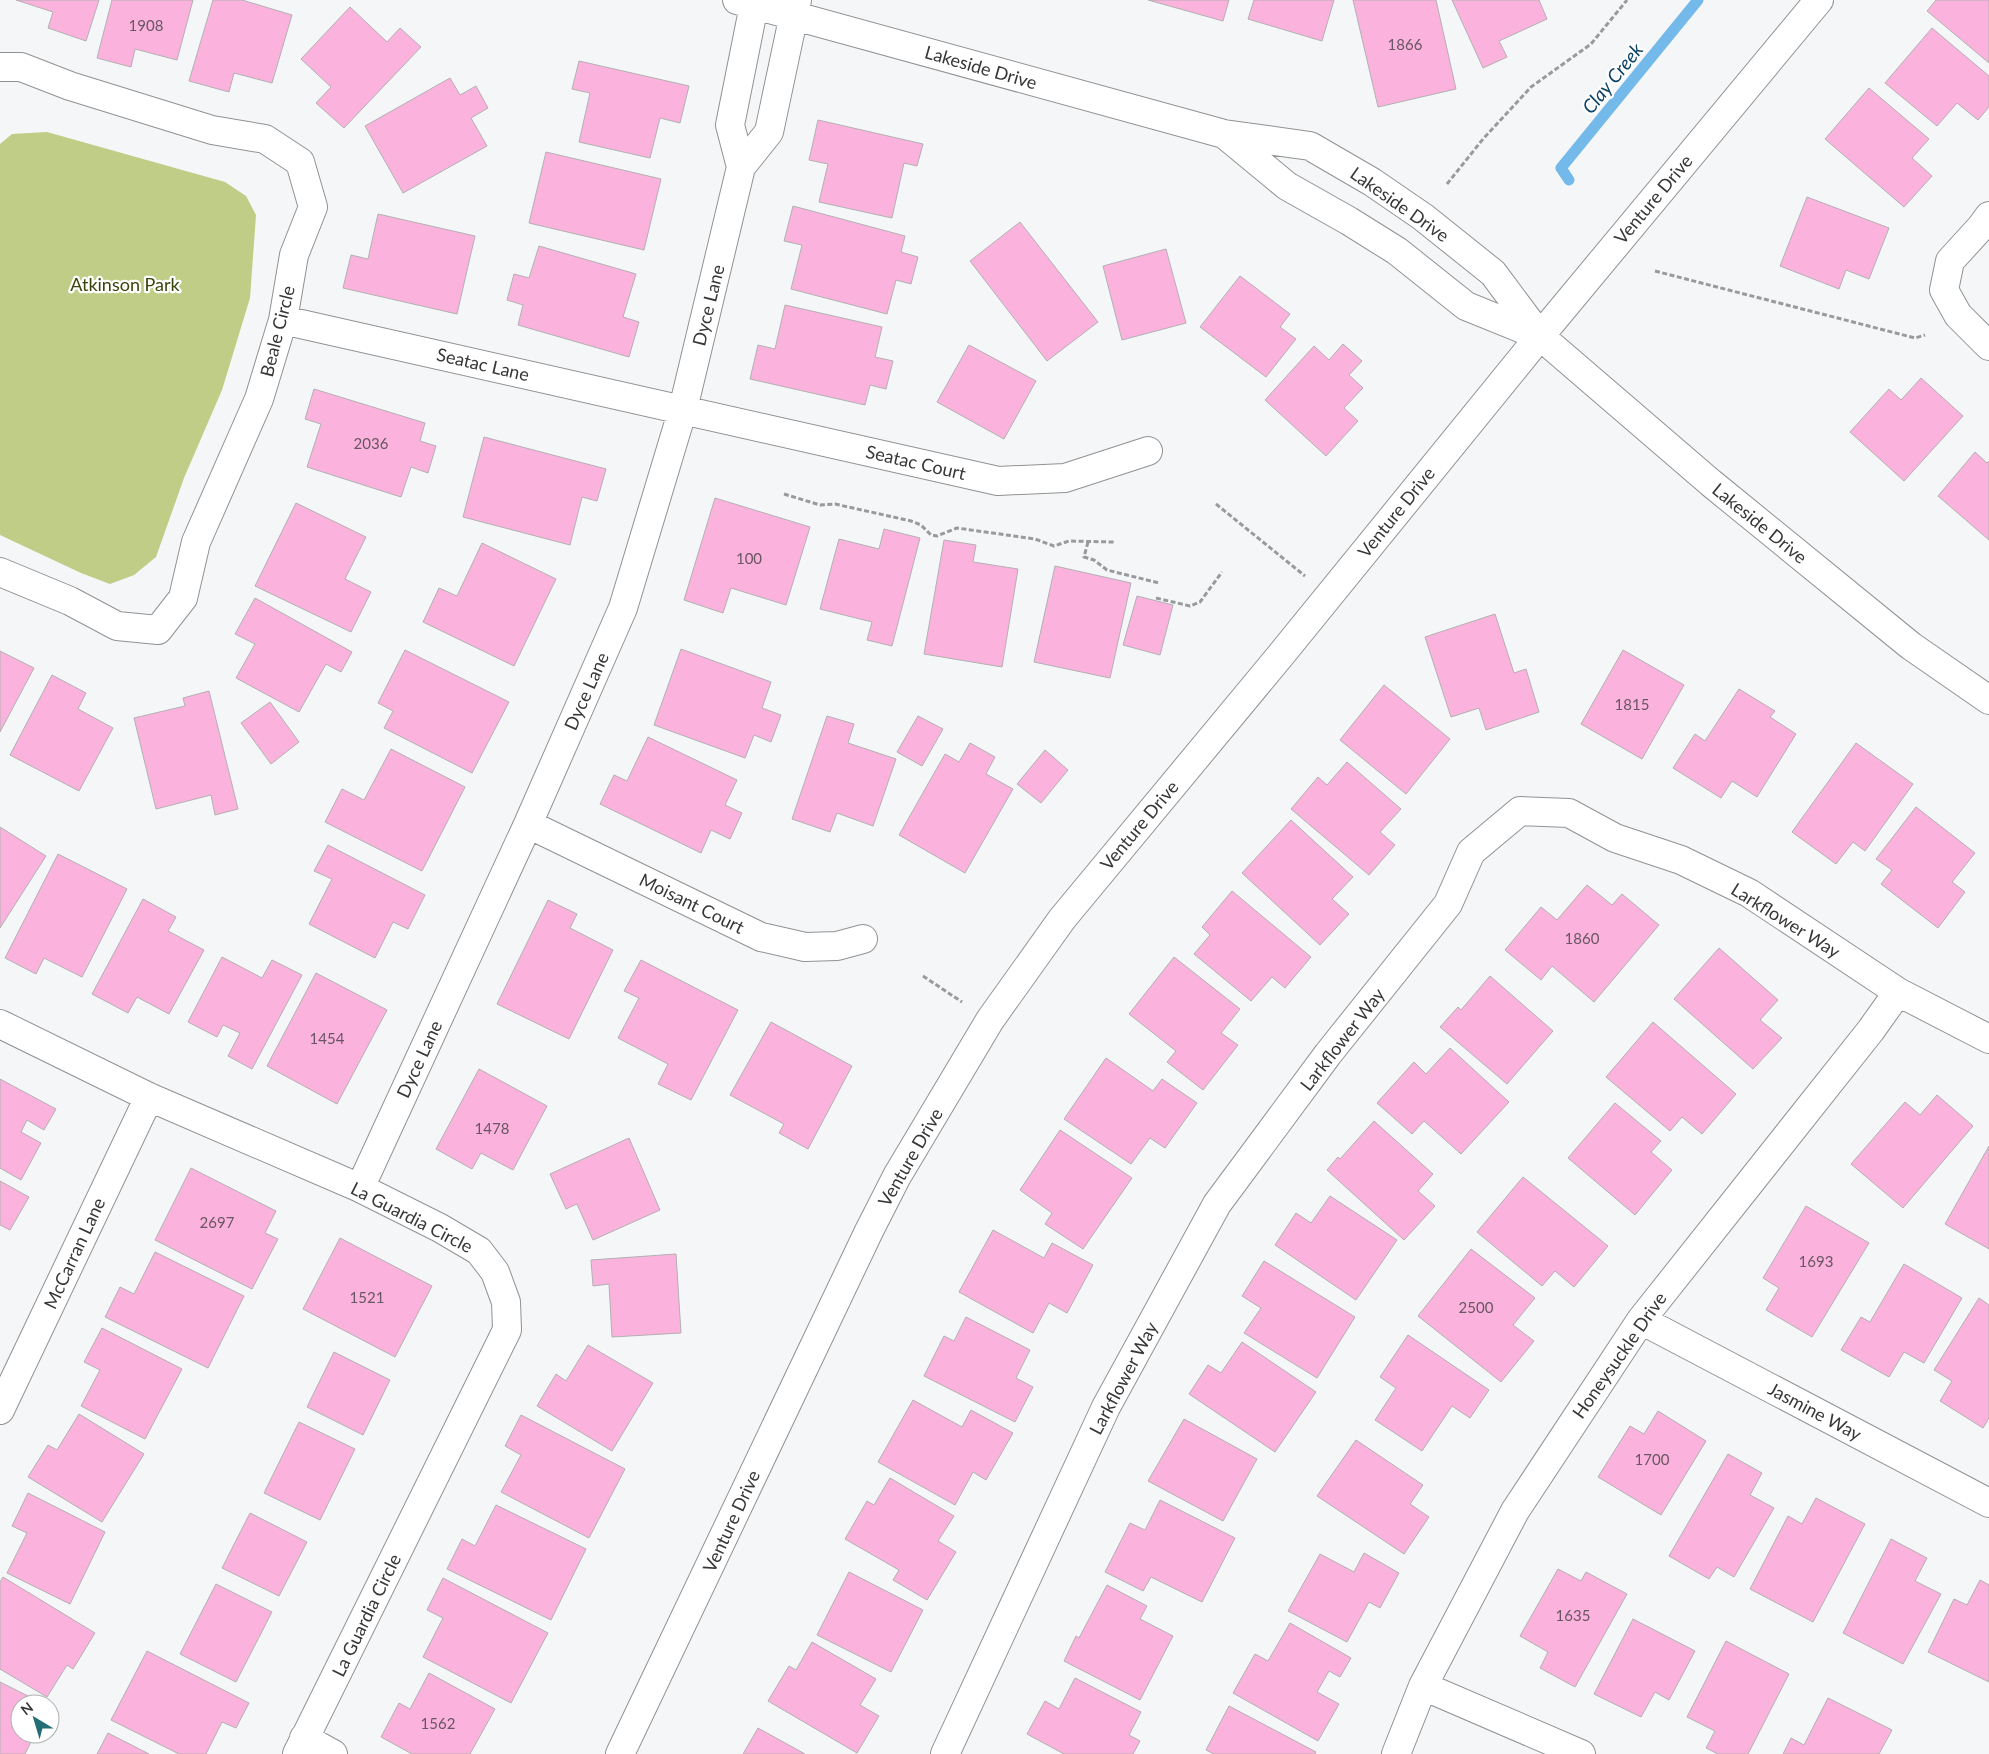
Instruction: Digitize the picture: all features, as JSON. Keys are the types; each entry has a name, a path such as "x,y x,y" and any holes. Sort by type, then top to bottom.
{"street":[{"name":"Venture Drive","path":"620,1754 869,1231 897,1176 990,1020 1062,919 1540,336 1819,0"},
{"name":"Lakeside Drive","path":"749,2 795,7 1224,134 1310,146 1372,182 1423,217 1493,273 1540,336 1711,483 1911,646 1989,700"},
{"name":"Dyce Lane","path":"741,167 730,126 749,2"},
{"name":"Dyce Lane","path":"360,1188 528,824 623,608 682,409 741,167 769,132 795,7"},
{"name":"Beale Circle","path":"0,67 21,67 70,86 212,130 264,139 300,162 313,207 294,255 283,320 259,399 196,542 183,598 158,630 117,626 70,601 0,572"},
{"name":"Lakeside Drive","path":"1224,134 1287,186 1350,221 1397,251 1466,306 1540,336"},
{"path":"1989,216 1950,261 1944,290 1958,315 1989,346"},
{"name":"Seatac Lane","path":"283,320 682,409"},
{"name":"Seatac Court","path":"682,409 998,481 1065,478 1148,451"},
{"name":"Larkflower Way","path":"945,1754 1106,1407 1217,1204 1328,1054 1448,904 1471,852 1520,811 1569,813 1615,838 1690,864 1749,893 1898,992 1989,1039"},
{"name":"Moisant Court","path":"528,824 761,937 805,947 837,946 863,939"},
{"name":"Honeysuckle Drive","path":"1396,1754 1423,1686 1515,1511 1641,1320 1871,1030 1898,992"},
{"name":"La Guardia Circle","path":"0,1024 149,1097 360,1188 440,1228 479,1251 495,1272 506,1302 507,1330 301,1746"},
{"name":"McCarran Lane","path":"0,1410 149,1097"},
{"name":"Jasmine Way","path":"1641,1320 1989,1503"},
{"path":"1423,1686 1581,1754"},
{"path":"301,1746 332,1754"}],"path":[{"path":"1447,184 1483,139 1531,86 1591,44 1627,0"},
{"path":"1655,271 1916,338 1925,335"},
{"path":"784,494 820,505 835,504 911,521 922,525 931,535 937,536 957,528 1035,539 1054,546 1069,541 1114,542"},
{"path":"1216,504 1329,595"},
{"path":"1088,542 1084,557 1094,560 1107,570 1159,583"},
{"path":"1156,598 1190,606 1200,602 1222,572"},
{"path":"923,976 990,1020"}],"green space":[{"name":"Atkinson Park","path":"47,132 225,182 246,196 256,215 250,298 222,390 184,478 156,557 134,575 110,584 81,573 0,535 0,144 12,134"}],"building":[{"path":"16,0 99,0 86,41 48,28 53,12"},
{"path":"112,0 193,0 177,60 135,49 131,67 97,58"},
{"path":"213,0 242,0 292,15 272,83 234,73 229,92 189,81"},
{"path":"1148,0 1229,0 1223,21"},
{"path":"1254,0 1334,0 1322,41 1248,19"},
{"path":"1353,0 1436,0 1456,89 1378,107"},
{"path":"1452,0 1539,0 1547,19 1499,41 1507,57 1483,68"},
{"path":"1936,0 1989,0 1989,63 1927,11"},
{"path":"350,7 387,42 400,28 421,47 344,128 316,103 331,87 301,59"},
{"path":"1932,28 1989,76 1989,107 1978,120 1957,103 1937,126 1885,83"},
{"path":"579,61 689,86 680,123 660,118 650,158 579,142 590,93 572,89"},
{"path":"450,78 460,95 476,86 488,108 471,118 487,146 403,193 365,126"},
{"path":"1869,88 1929,139 1912,158 1932,176 1904,207 1825,139"},
{"path":"818,120 923,144 917,166 904,163 892,218 819,202 828,164 809,160"},
{"path":"546,152 661,179 644,250 529,223"},
{"path":"1807,197 1889,228 1869,279 1846,270 1839,289 1780,266"},
{"path":"793,206 905,236 901,252 918,257 911,284 896,280 887,314 791,289 802,245 784,241"},
{"path":"378,214 475,236 457,314 343,288 351,255 368,259"},
{"path":"1020,222 1098,322 1047,361 970,261"},
{"path":"539,246 636,274 623,317 639,322 629,357 518,325 523,305 507,300 514,274 529,278"},
{"path":"1166,249 1186,323 1122,340 1103,266"},
{"path":"1240,276 1290,314 1280,327 1296,339 1266,377 1200,327"},
{"path":"785,305 882,327 875,357 893,361 886,389 870,385 865,405 750,379 758,345 775,349"},
{"path":"1343,344 1362,361 1349,375 1363,388 1344,408 1358,421 1326,456 1265,400 1314,346 1329,360"},
{"path":"969,345 1036,381 1004,439 937,402"},
{"path":"1921,378 1963,416 1904,481 1850,432 1889,389 1901,400"},
{"path":"314,389 425,423 420,441 436,446 428,473 411,467 401,497 307,467 321,424 305,419"},
{"path":"484,437 606,469 597,501 582,497 570,545 463,517"},
{"path":"1975,452 1987,463 1989,461 1989,540 1938,496"},
{"path":"715,498 810,527 786,605 731,588 723,613 684,600"},
{"path":"296,503 366,537 345,579 371,592 351,632 255,586"},
{"path":"884,529 920,538 892,646 867,640 872,622 820,609 839,539 879,549"},
{"path":"944,540 976,545 973,562 1018,569 1002,667 924,654"},
{"path":"482,543 556,579 514,666 423,622 439,588 457,596"},
{"path":"1055,566 1131,583 1110,678 1034,662"},
{"path":"1137,596 1173,605 1160,655 1123,645"},
{"path":"255,598 352,652 341,672 326,664 299,712 236,678 255,644 235,634"},
{"path":"1495,614 1514,673 1526,669 1539,712 1486,730 1479,708 1451,717 1425,637"},
{"path":"681,649 771,682 762,708 781,715 771,742 754,735 745,758 654,725"},
{"path":"405,650 509,702 472,773 384,728 393,711 378,703"},
{"path":"1623,650 1684,685 1642,759 1581,724"},
{"path":"0,651 34,668 0,732"},
{"path":"52,675 86,693 78,709 113,728 79,791 10,755"},
{"path":"1384,685 1450,739 1406,794 1340,740"},
{"path":"1739,689 1775,711 1770,717 1796,734 1757,797 1732,781 1721,798 1673,768 1695,734 1705,741"},
{"path":"209,691 238,809 215,815 211,795 156,809 134,718 185,706 183,698"},
{"path":"270,702 299,742 271,764 241,723"},
{"path":"827,716 854,724 848,743 896,759 873,826 837,813 830,832 792,819"},
{"path":"918,716 943,729 922,766 897,752"},
{"path":"648,737 737,780 725,805 742,813 730,839 711,830 701,853 600,804 614,775 627,781"},
{"path":"970,743 995,757 986,774 1013,789 965,873 899,835 945,754 959,762"},
{"path":"1856,743 1913,784 1865,851 1853,842 1836,864 1792,832"},
{"path":"391,749 465,787 422,871 325,822 342,789 364,800"},
{"path":"1045,750 1068,770 1041,803 1017,784"},
{"path":"1347,762 1401,809 1380,832 1395,845 1369,875 1291,809 1318,777 1327,785"},
{"path":"1916,807 1975,853 1952,882 1965,892 1938,928 1881,884 1892,870 1876,859"},
{"path":"1291,820 1353,877 1332,899 1349,914 1320,945 1242,873"},
{"path":"0,827 46,856 0,928"},
{"path":"328,845 425,895 408,929 393,922 375,958 309,924 332,879 314,871"},
{"path":"58,854 127,889 82,977 44,958 36,974 5,958"},
{"path":"1587,885 1612,905 1622,894 1659,925 1594,1002 1552,966 1541,980 1505,950 1541,907 1557,920"},
{"path":"1232,891 1311,957 1285,988 1272,977 1251,1001 1194,954 1210,935 1202,927"},
{"path":"143,899 176,917 168,931 204,950 169,1014 137,997 128,1013 92,994"},
{"path":"548,900 577,914 570,928 613,950 569,1039 497,1004"},
{"path":"1719,948 1778,1000 1760,1020 1782,1038 1753,1069 1674,999"},
{"path":"222,957 262,978 272,960 302,975 252,1069 228,1056 240,1033 223,1025 217,1037 188,1022"},
{"path":"1174,957 1240,1009 1221,1033 1238,1045 1203,1090 1167,1062 1176,1051 1129,1014"},
{"path":"641,960 738,1010 691,1100 658,1084 668,1064 618,1038 639,998 624,991"},
{"path":"316,973 387,1010 337,1104 267,1066"},
{"path":"1490,976 1553,1031 1507,1084 1440,1027 1458,1007 1461,1010"},
{"path":"771,1022 852,1066 808,1149 779,1133 784,1124 730,1095"},
{"path":"1653,1022 1736,1094 1702,1134 1682,1117 1670,1131 1606,1077"},
{"path":"1450,1048 1509,1102 1461,1154 1424,1121 1412,1134 1377,1103 1414,1062 1426,1074"},
{"path":"1106,1058 1153,1091 1162,1079 1197,1103 1165,1148 1150,1138 1131,1164 1064,1119"},
{"path":"479,1069 547,1106 513,1170 481,1153 472,1169 436,1149"},
{"path":"0,1079 56,1109 44,1130 27,1120 21,1132 41,1143 21,1180 0,1168"},
{"path":"1937,1095 1973,1126 1903,1208 1851,1164 1905,1102 1920,1115"},
{"path":"1615,1103 1661,1141 1651,1152 1672,1170 1635,1215 1568,1158"},
{"path":"1374,1121 1433,1174 1418,1191 1435,1206 1404,1240 1327,1170 1338,1157 1340,1159"},
{"path":"1060,1130 1132,1178 1083,1249 1045,1224 1052,1213 1020,1190"},
{"path":"629,1138 660,1210 593,1240 577,1204 566,1209 550,1174"},
{"path":"1989,1146 1989,1249 1945,1224"},
{"path":"191,1168 276,1211 265,1233 278,1239 252,1289 155,1240"},
{"path":"1523,1177 1608,1246 1574,1287 1555,1271 1542,1286 1477,1232"},
{"path":"0,1181 29,1197 10,1230 0,1225"},
{"path":"1330,1196 1397,1240 1356,1300 1275,1245 1296,1213 1311,1223"},
{"path":"1806,1206 1869,1243 1812,1337 1766,1310 1779,1288 1763,1278"},
{"path":"993,1230 1044,1258 1052,1243 1093,1265 1067,1313 1049,1303 1033,1333 959,1292"},
{"path":"340,1238 432,1286 395,1357 303,1309"},
{"path":"1471,1249 1535,1298 1513,1325 1534,1341 1501,1382 1418,1316"},
{"path":"155,1252 244,1296 208,1368 105,1317 120,1287 134,1294"},
{"path":"676,1254 681,1333 612,1337 609,1284 593,1286 591,1260"},
{"path":"1264,1261 1355,1317 1317,1378 1244,1333 1261,1308 1242,1296"},
{"path":"1904,1264 1962,1298 1924,1363 1904,1352 1889,1377 1841,1350 1861,1317 1870,1322"},
{"path":"1979,1298 1989,1305 1989,1418 1983,1428 1940,1401 1952,1381 1934,1370"},
{"path":"966,1317 1030,1350 1016,1378 1033,1387 1015,1422 924,1376 944,1336 954,1341"},
{"path":"102,1328 182,1369 145,1439 81,1406 100,1370 84,1362"},
{"path":"1408,1335 1489,1390 1470,1418 1452,1406 1422,1451 1375,1420 1396,1388 1380,1377"},
{"path":"1242,1342 1316,1392 1275,1452 1189,1394 1208,1365 1221,1373"},
{"path":"588,1345 653,1383 612,1451 537,1406 556,1374 566,1381"},
{"path":"334,1352 390,1380 363,1435 307,1407"},
{"path":"913,1400 962,1427 971,1410 1013,1433 986,1480 973,1472 955,1505 878,1462"},
{"path":"1658,1411 1706,1441 1661,1515 1598,1477 1630,1426 1644,1434"},
{"path":"79,1414 144,1454 102,1522 28,1477 48,1445 57,1450"},
{"path":"521,1415 625,1469 589,1538 501,1492 521,1455 505,1446"},
{"path":"1184,1419 1257,1459 1223,1521 1148,1481"},
{"path":"299,1422 355,1449 320,1520 264,1493"},
{"path":"1356,1440 1423,1485 1410,1504 1429,1517 1404,1554 1317,1496"},
{"path":"1728,1454 1762,1473 1750,1495 1774,1508 1734,1577 1717,1567 1709,1579 1669,1556"},
{"path":"890,1478 954,1516 938,1541 956,1552 927,1600 893,1580 899,1570 845,1539 867,1501 874,1505"},
{"path":"28,1493 105,1532 70,1604 7,1573 27,1533 12,1526"},
{"path":"1816,1498 1865,1524 1813,1622 1750,1589 1788,1516 1802,1524"},
{"path":"1160,1500 1235,1538 1202,1602 1151,1577 1143,1591 1105,1572 1130,1523 1145,1530"},
{"path":"496,1505 586,1549 551,1620 447,1569 462,1539 475,1546"},
{"path":"250,1513 307,1542 279,1596 222,1568"},
{"path":"1891,1539 1927,1558 1915,1581 1941,1594 1903,1664 1843,1633"},
{"path":"1364,1553 1399,1573 1380,1608 1369,1602 1347,1642 1288,1611 1320,1554 1354,1572"},
{"path":"1558,1569 1581,1581 1586,1572 1627,1594 1575,1687 1540,1668 1548,1652 1520,1636"},
{"path":"849,1572 923,1610 891,1672 817,1635"},
{"path":"3,1577 95,1633 73,1669 67,1665 49,1694 42,1694 0,1669 0,1582"},
{"path":"443,1578 548,1633 511,1703 423,1657 443,1618 427,1610"},
{"path":"1980,1580 1989,1585 1989,1682 1928,1652 1954,1599 1967,1605"},
{"path":"216,1584 272,1612 236,1682 180,1654"},
{"path":"1107,1585 1147,1606 1140,1619 1173,1636 1140,1700 1064,1661 1076,1636 1079,1638"},
{"path":"1633,1619 1695,1651 1669,1700 1655,1692 1641,1717 1594,1694"},
{"path":"1290,1623 1351,1658 1340,1677 1329,1671 1317,1692 1339,1704 1318,1741 1233,1693 1255,1654 1268,1661"},
{"path":"1726,1641 1789,1674 1748,1754 1718,1754 1706,1748 1715,1731 1687,1717"},
{"path":"812,1642 876,1679 860,1705 879,1716 857,1753 768,1701 789,1666 796,1670"},
{"path":"147,1651 249,1703 236,1728 222,1722 206,1754 179,1754 111,1720"},
{"path":"429,1673 495,1709 470,1754 412,1754 381,1737 399,1703 410,1709"},
{"path":"1075,1678 1141,1712 1129,1735 1140,1741 1133,1754 1064,1754 1027,1734 1045,1701 1059,1709"},
{"path":"0,1682 24,1694 10,1694 10,1744 30,1744 25,1754 0,1754"},
{"path":"1828,1698 1892,1730 1879,1754 1783,1754 1791,1738 1804,1745"},
{"path":"1229,1706 1316,1752 1315,1754 1214,1754 1206,1750"},
{"path":"758,1728 805,1754 743,1754"},
{"path":"108,1733 149,1754 97,1754"}],"waterway":[{"name":"Clay Creek","path":"1569,180 1561,168 1698,0"}]}
